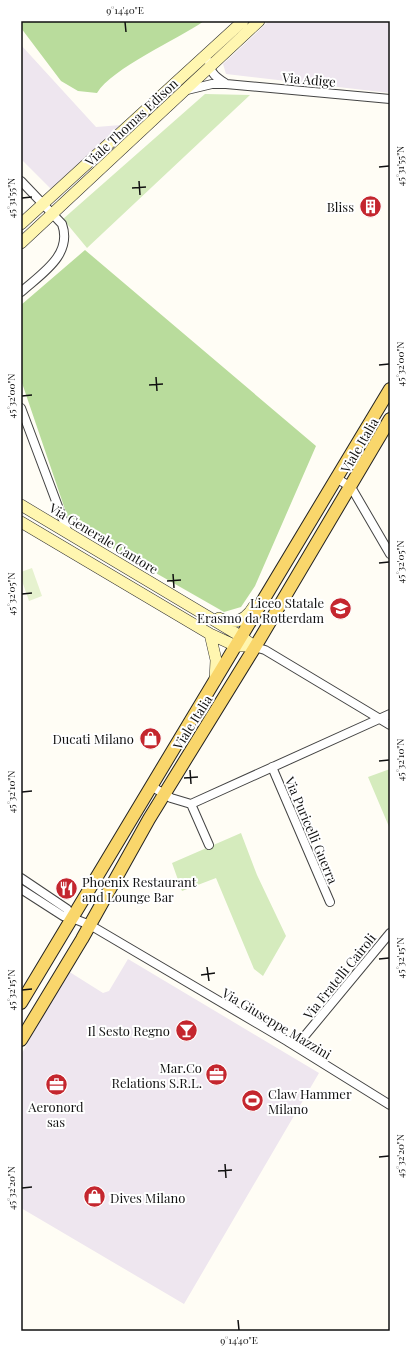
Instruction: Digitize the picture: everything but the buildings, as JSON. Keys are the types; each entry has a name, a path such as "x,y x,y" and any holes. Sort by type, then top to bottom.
{"main road":[{"name":"Viale Italia","path":"21,1003 389,391"},
{"name":"Viale Italia","path":"21,1040 90,925 164,794 255,647 390,419"}],"street":[{"name":"Viale Thomas Edison","path":"21,224 243,21"},
{"name":"Viale Thomas Edison","path":"21,243 259,21"},
{"path":"210,51 209,68 217,78 226,84"},
{"name":"Via Adige","path":"183,92 206,85 226,84 390,98"},
{"path":"21,181 62,224 66,234 62,252 56,260 21,292"},
{"path":"21,408 68,533"},
{"path":"336,478 351,487 390,554"},
{"name":"Via Generale Cantore","path":"21,505 201,613 239,641"},
{"name":"Via Generale Cantore","path":"21,522 210,634 239,641 265,650 390,725"},
{"name":"Viale Italia","path":"201,613 232,622 246,617 271,578 281,570"},
{"path":"210,634 216,660 214,682"},
{"name":"Via Puricelli Guerra","path":"191,804 390,714"},
{"name":"Via Puricelli Guerra","path":"272,767 330,902"},
{"path":"151,786 164,794 191,804 209,844"},
{"path":"21,878 67,909 72,918"},
{"name":"Via Giuseppe Mazzini","path":"21,889 63,916 90,925 287,1041 389,1104"},
{"name":"Via Fratelli Cairoli","path":"287,1041 298,1044 390,933"}],"shaded area":[{"path":"269,21 390,21 390,93 226,74 223,64"},
{"path":"21,45 96,127 121,125 119,130 51,189 21,159"},
{"path":"128,959 319,1073 184,1304 21,1208 21,1055 68,971 103,993 109,991"}],"green space":[{"path":"21,21 204,21 130,64 116,74 97,93 78,91 61,81 21,28"},
{"path":"205,94 250,95 87,248 63,219"},
{"path":"85,250 316,446 255,586 241,607 224,612 70,524 21,380 21,305"},
{"path":"32,568 42,596 29,601 21,578 21,572"},
{"path":"390,769 390,829 368,777"},
{"path":"241,833 257,875 286,936 263,976 254,969 216,878 182,891 172,863"}],"place":[{"name":"Bliss","path":"370,206"},
{"name":"Liceo Statale Erasmo da Rotterdam","path":"340,609"},
{"name":"Ducati Milano","path":"150,738"},
{"name":"Phoenix Restaurant and Lounge Bar","path":"66,888"},
{"name":"Il Sesto Regno","path":"186,1030"},
{"name":"Mar.Co Relations S.R.L.","path":"217,1074"},
{"name":"Aeronord sas","path":"56,1084"},
{"name":"Claw Hammer Milano","path":"253,1100"},
{"name":"Dives Milano","path":"94,1197"}]}
